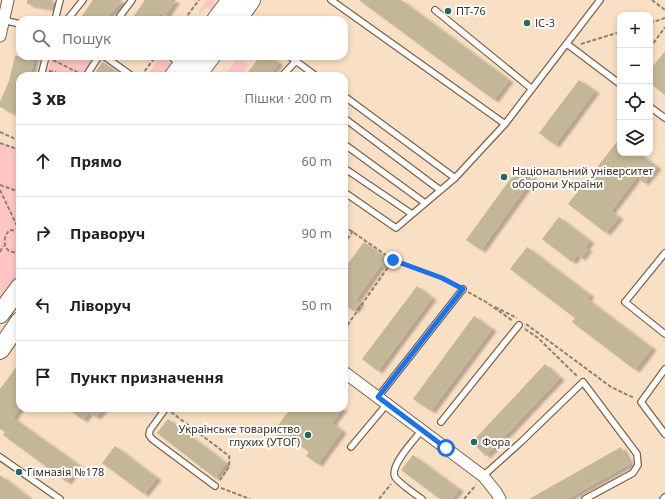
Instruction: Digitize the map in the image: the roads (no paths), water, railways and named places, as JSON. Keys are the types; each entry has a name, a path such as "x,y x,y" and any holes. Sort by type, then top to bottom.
{"main road":[{"path":"219,16 231,0"},
{"path":"240,16 251,0"},
{"path":"182,66 199,60"},
{"path":"0,314 16,292"},
{"path":"0,350 16,327"}],"street":[{"path":"0,35 2,20 8,0"},
{"path":"348,375 483,476 500,499"}],"lane":[{"path":"56,16 60,0"},
{"path":"70,16 83,0"},
{"path":"120,16 132,0"},
{"path":"331,0 505,124"},
{"path":"348,195 396,228 455,178 505,124 532,89 569,46 600,0"},
{"path":"435,10 532,89"},
{"path":"2,20 16,23"},
{"path":"569,46 617,82"},
{"path":"43,72 48,60"},
{"path":"88,72 96,60"},
{"path":"110,60 126,72"},
{"path":"287,72 296,61 311,72"},
{"path":"348,99 455,178"},
{"path":"653,109 665,118"},
{"path":"348,121 440,190"},
{"path":"348,147 425,203"},
{"path":"348,171 412,214"},
{"path":"665,253 625,302 665,334"},
{"path":"351,447 382,401 463,289"},
{"path":"441,422 521,324"},
{"path":"665,369 641,402 665,434"},
{"path":"483,476 521,442 583,382 637,454 638,465 633,473 585,499"},
{"path":"163,412 150,430 149,435 152,439 215,486"},
{"path":"422,430 397,463 393,471 395,478 422,499"},
{"path":"0,457 60,499"}],"place":[{"name":"ПТ-76","path":"448,11"},
{"name":"ІС-3","path":"527,23"},
{"name":"Національний університет оборони України","path":"504,177"},
{"name":"Українське товариство глухих (УТОГ)","path":"308,435"},
{"name":"Фора","path":"474,442"},
{"name":"Гімназія №178","path":"19,472"}]}
